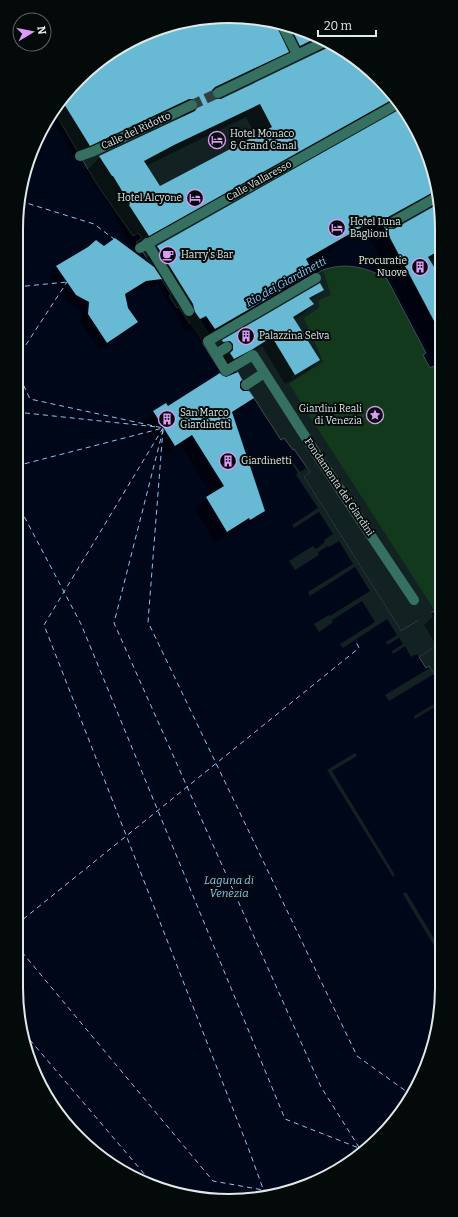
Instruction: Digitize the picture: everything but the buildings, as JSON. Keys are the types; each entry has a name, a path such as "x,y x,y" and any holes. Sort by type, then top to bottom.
{"street":[{"path":"285,31 296,54"},
{"path":"218,93 320,44"},
{"name":"Calle del Ridotto","path":"80,156 94,151 192,105"},
{"name":"Calle Vallaresso","path":"189,311 144,246 394,106"},
{"path":"391,223 433,200"},
{"name":"Fondamenta dei Giardini","path":"316,278 208,341 226,371 253,351 264,373 414,600"},
{"path":"216,354 228,347"},
{"path":"246,385 264,373"}],"green space":[{"name":"Giardini Reali di Venezia","path":"346,266 368,270 387,279 426,353 424,354 435,370 435,611 289,384 323,362 304,318 319,308 319,300 331,295 323,270"}],"water":[{"name":"Laguna di Venezia","path":"57,116 96,183 133,236 138,233 142,238 136,242 171,294 169,296 177,308 179,307 190,324 379,217 435,323 435,370 433,366 430,368 423,355 426,353 387,279 372,271 348,266 339,266 323,270 202,342 224,377 236,370 281,440 284,438 293,450 294,449 310,472 304,477 401,631 435,611 435,646 419,657 426,668 429,666 435,676 435,1001 431,1028 424,1054 414,1079 407,1091 384,1124 365,1143 320,1173 282,1187 242,1194 216,1194 189,1190 163,1183 138,1173 126,1166 93,1143 83,1134 74,1124 51,1091 44,1079 34,1054 27,1028 23,1001 23,216 27,189 34,163 44,138"}],"pier":[{"path":"186,313 191,322 199,317 212,338 203,344 184,314"},
{"path":"292,460 300,472 307,468 310,472 304,477 401,631 418,621 417,619 430,611 435,619 435,648 434,647 419,657 417,654 411,657 405,646 393,654 392,651 403,644 399,638 387,645 386,642 397,635 387,619 343,648 340,644 375,622 362,601 332,620 333,622 319,632 314,624 329,615 330,616 370,591 355,567 310,596 308,592 353,564 339,541 318,552 319,555 295,570 289,561 313,546 316,549 325,542 324,540 333,534 319,512 294,528 292,525 318,508 296,475 298,473 290,461"},
{"path":"430,668 434,674 389,701 385,695"},
{"path":"435,704 435,707 415,719 414,716"},
{"path":"355,753 357,756 332,771 395,875 393,877 327,770"},
{"path":"406,892 435,940 435,947 403,894"}],"ferry route":[{"path":"25,203 94,224 114,239"},
{"path":"23,286 67,282"},
{"path":"23,349 67,282"},
{"path":"23,384 30,399 163,428"},
{"path":"23,413 157,427"},
{"path":"163,428 44,625 264,1191"},
{"path":"23,464 163,428"},
{"path":"163,429 148,622 357,1056 407,1092"},
{"path":"163,430 114,623 321,1087 359,1147"},
{"path":"23,514 81,624 285,1119 358,1148"},
{"path":"23,919 359,648 355,640"},
{"path":"23,953 213,1181 266,1190"},
{"path":"30,1040 146,1177"}],"tunnel":[{"path":"192,105 218,93"}],"place":[{"name":"Hotel Monaco & Grand Canal","path":"217,140"},
{"name":"Hotel Alcyone","path":"195,198"},
{"name":"Hotel Luna Baglioni","path":"337,228"},
{"name":"Harry's Bar","path":"168,255"},
{"name":"Procuratie Nuove","path":"420,267"},
{"name":"Palazzina Selva","path":"246,336"},
{"name":"Giardini Reali di Venezia","path":"375,415"},
{"name":"San Marco Giardinetti","path":"167,419"},
{"name":"Giardinetti","path":"228,461"}],"water label":[{"name":"Rio dei Giardinetti","path":"286,282"}]}
